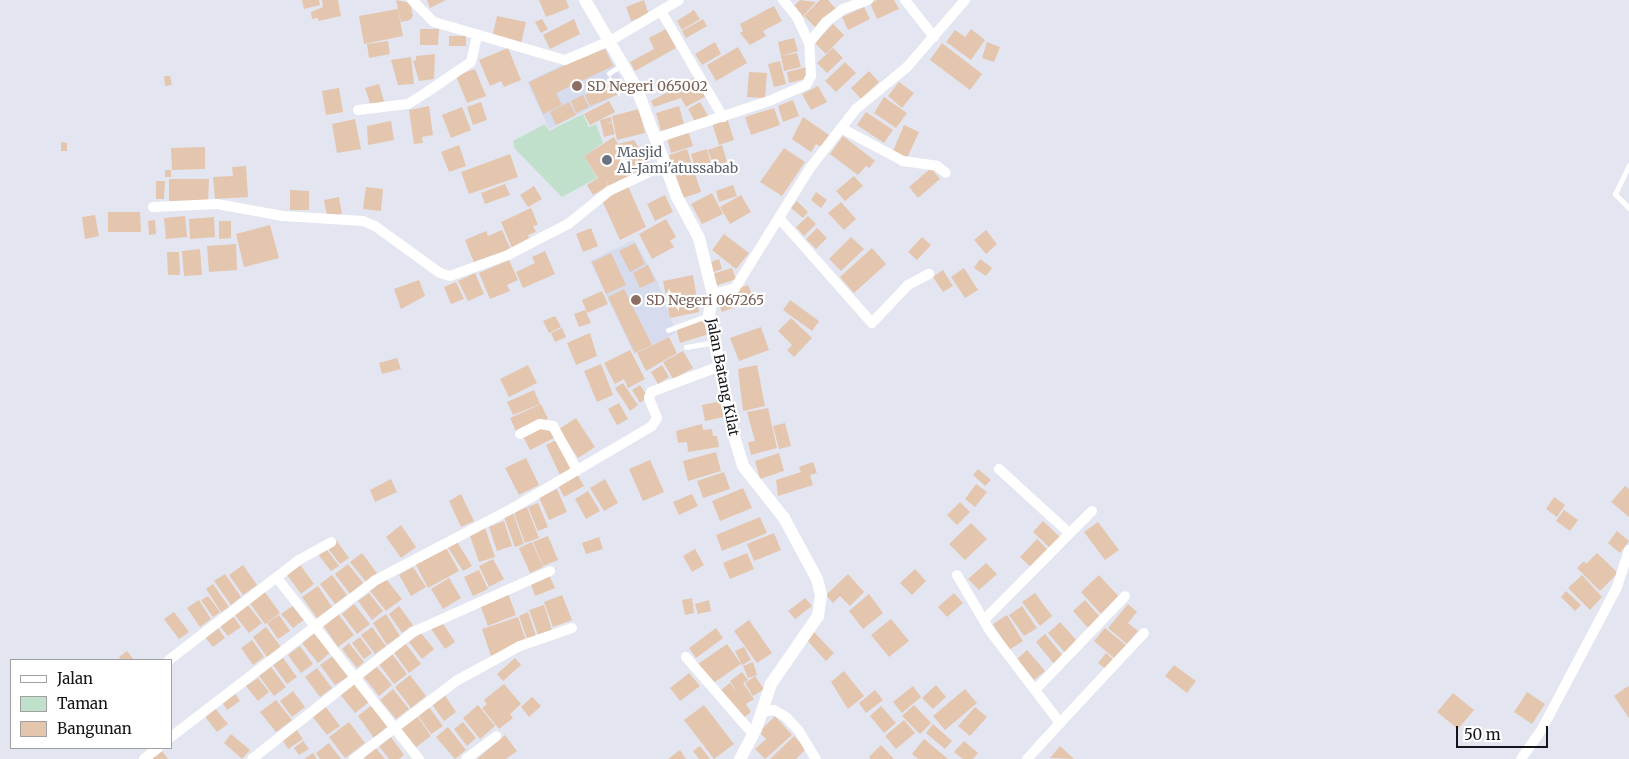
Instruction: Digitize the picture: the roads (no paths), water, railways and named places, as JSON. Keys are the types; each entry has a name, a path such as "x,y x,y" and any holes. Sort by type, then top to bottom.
{"street":[{"path":"412,0 434,22 565,60 610,41 679,0"},
{"name":"Jalan Batang Kilat","path":"585,0 610,41 657,138 664,165 699,238 713,294 709,315 733,433 743,466 784,518 817,579 821,595 818,616 775,676 753,734 740,759"},
{"path":"657,138 723,117 806,86 811,76 810,43 797,17 783,0"},
{"path":"810,43 826,22 843,9 868,0"},
{"path":"905,0 934,37"},
{"path":"713,294 735,288 810,168 841,128 868,97 907,66 965,0"},
{"path":"661,11 723,117"},
{"path":"358,110 408,104 471,62 477,35"},
{"path":"841,128 903,161 937,166 946,173"},
{"path":"153,207 217,204 283,216 362,221 374,226 440,274 450,276 525,246 568,224 609,191 664,165"},
{"path":"779,218 872,323 908,285 929,274"},
{"path":"172,737 314,625 378,578 513,508 656,423 651,392 720,366"},
{"path":"520,434 540,424 553,426 577,470"},
{"path":"999,469 1069,533"},
{"path":"985,619 1092,511"},
{"path":"170,659 299,560 331,542"},
{"path":"1521,759 1543,727 1612,596 1629,550"},
{"path":"252,759 413,632 434,620 550,571"},
{"path":"957,575 985,619 1060,723"},
{"path":"277,578 419,759"},
{"path":"1035,690 1124,596"},
{"path":"354,759 456,681 520,646 572,628"},
{"path":"1027,759 1144,633"},
{"path":"686,656 753,734"},
{"path":"761,712 774,710 786,717 799,731 816,759"},
{"path":"466,759 496,736"},
{"path":"144,759 157,749"}],"lane":[{"path":"608,73 622,65"},
{"path":"1629,166 1615,194 1629,208"},
{"path":"668,330 709,315"},
{"path":"686,347 716,342"}],"place":[{"name":"SD Negeri 065002","path":"577,86"},
{"name":"Masjid Al-Jami'atussabab","path":"607,160"},
{"name":"SD Negeri 067265","path":"636,300"}]}
